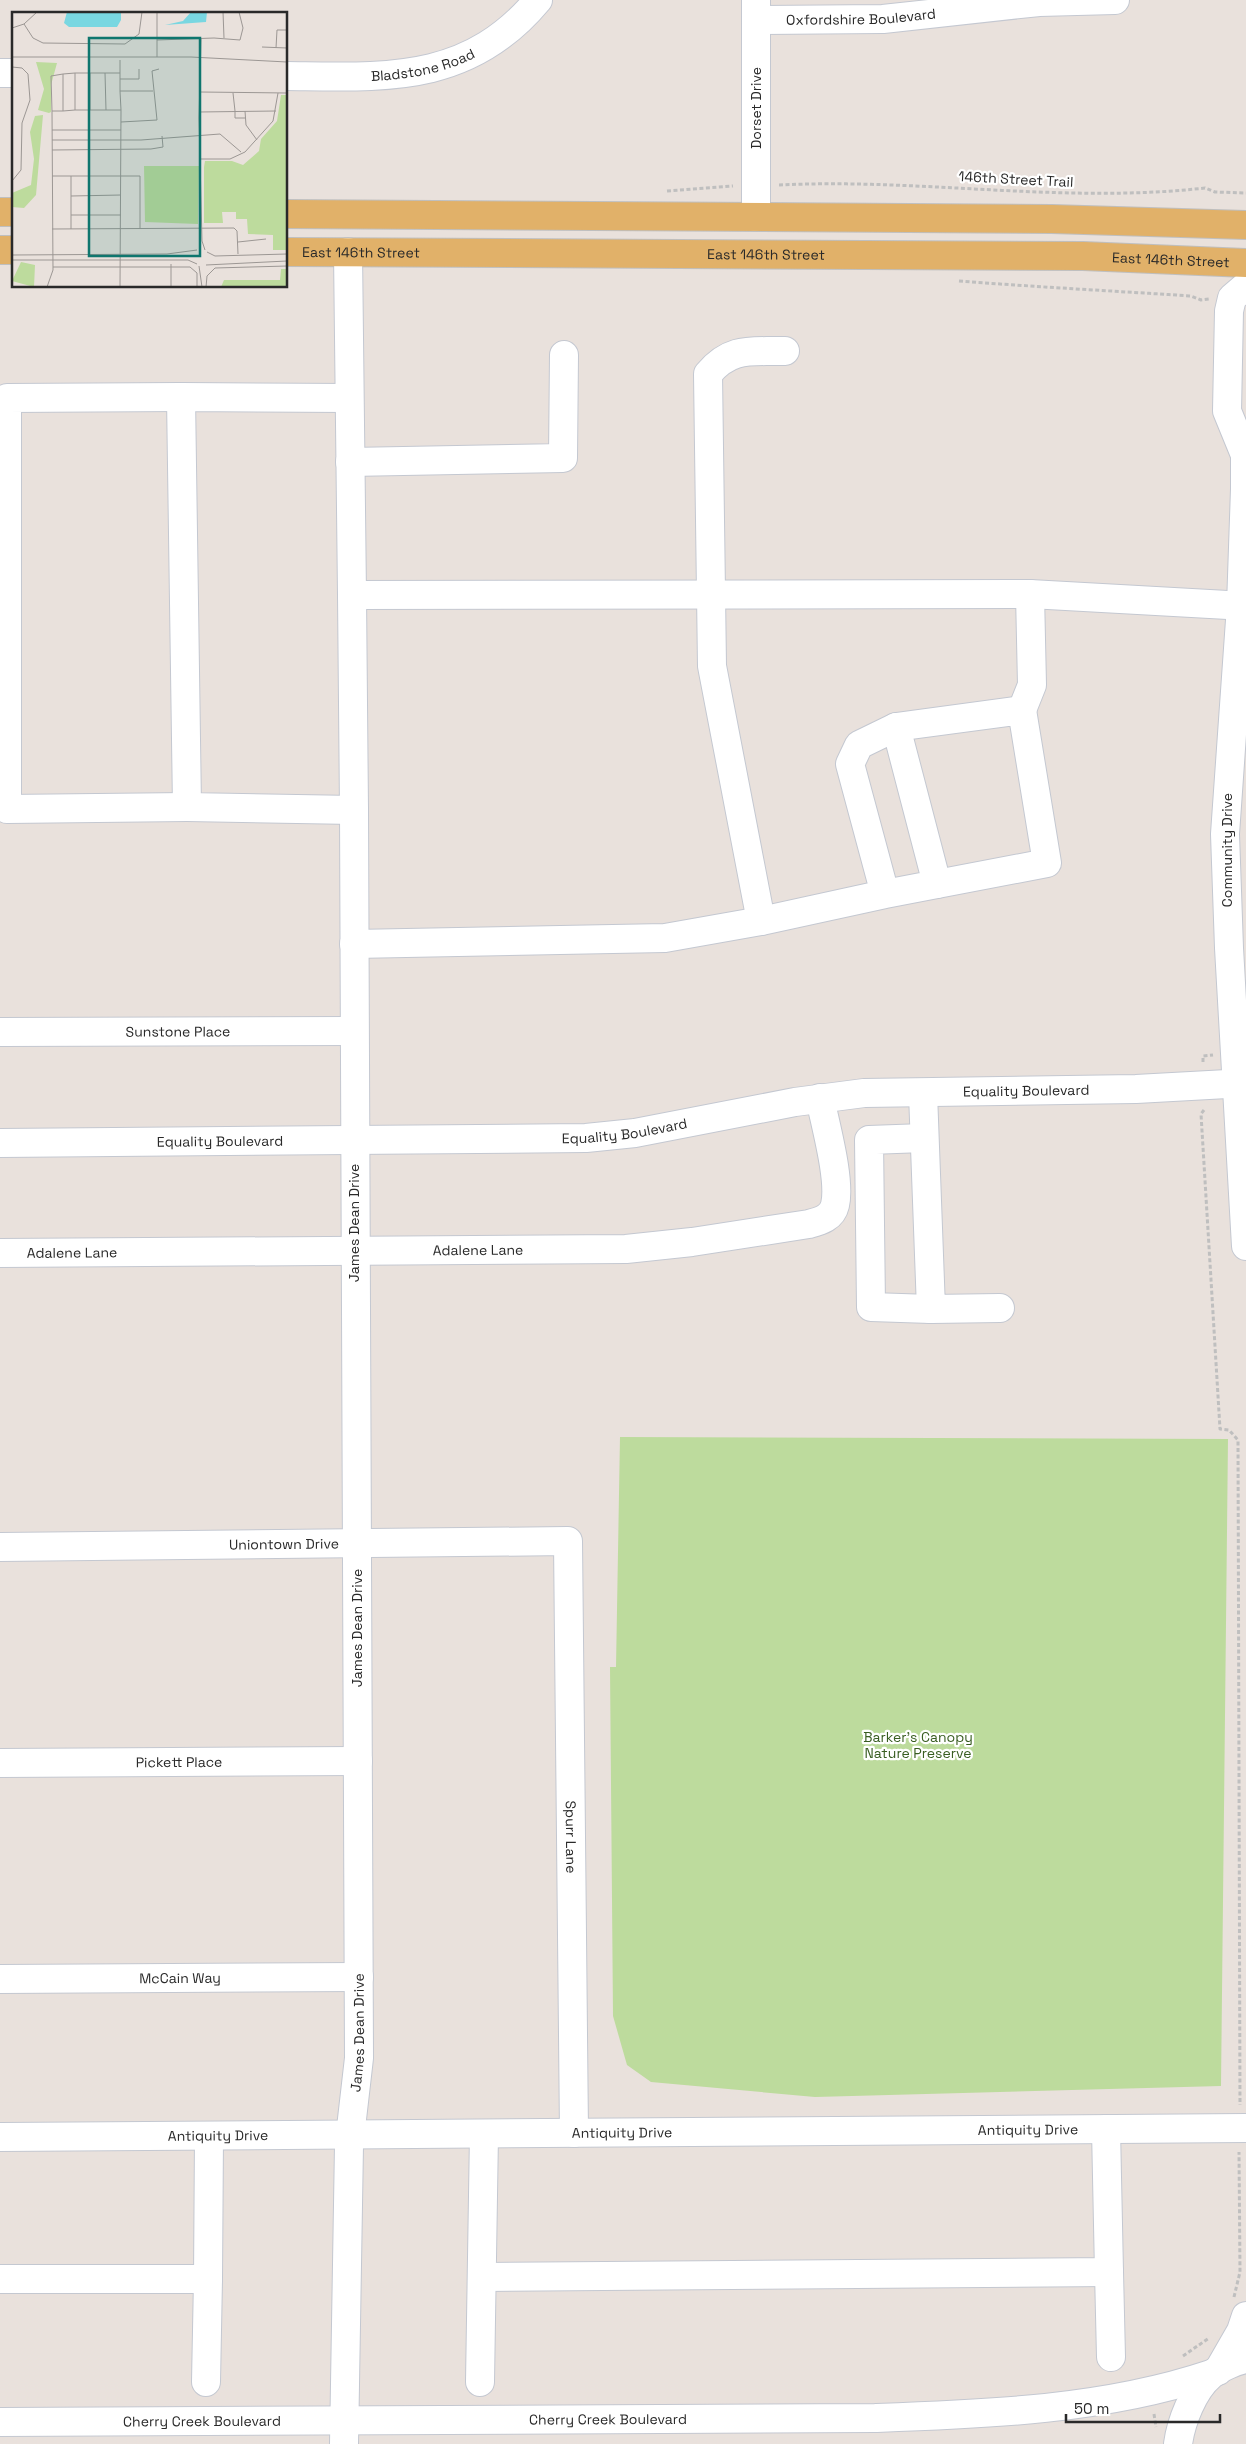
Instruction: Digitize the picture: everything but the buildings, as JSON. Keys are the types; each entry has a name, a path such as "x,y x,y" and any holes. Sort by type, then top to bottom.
{"main road":[{"path":"288,214 1126,220 1246,225"},
{"name":"East 146th Street","path":"288,252 1083,256 1246,263"}],"street":[{"name":"Bladstone Road","path":"288,76 392,75 439,67 477,52 517,23 538,0"},
{"name":"Oxfordshire Boulevard","path":"756,10 883,20 1039,2 1115,0"},
{"name":"Dorset Drive","path":"756,10 756,217"},
{"name":"James Dean Drive","path":"344,2433 350,2135 359,2058 354,1251 354,810 348,252"},
{"name":"Community Drive","path":"1246,286 1232,298 1229,310 1227,411 1245,454 1243,606 1236,834 1235,1054 1241,1083 1246,1246"},
{"path":"761,921 712,666 708,374 718,362 736,352 785,351"},
{"path":"350,462 563,458 564,355"},
{"path":"181,397 187,807"},
{"path":"349,398 3,398 3,809 187,807 354,810"},
{"path":"354,944 664,938 761,921 885,894 1047,863 1022,710 1032,685 1030,594"},
{"path":"352,595 1030,594 1243,606"},
{"path":"885,894 850,764 859,745 896,727 1022,710"},
{"path":"896,727 937,884"},
{"name":"Sunstone Place","path":"0,1032 354,1031"},
{"name":"Equality Boulevard","path":"0,1143 586,1138 635,1133 820,1098 864,1093 1136,1089 1241,1083"},
{"path":"923,1093 931,1309"},
{"name":"Adalene Lane","path":"0,1253 626,1249 767,1231 826,1219 835,1206 836,1182 820,1098"},
{"path":"924,1138 869,1140 871,1307 931,1309 1000,1308"},
{"name":"Uniontown Drive","path":"0,1547 568,1541"},
{"name":"Spurr Lane","path":"568,1541 574,2133"},
{"name":"Pickett Place","path":"0,1763 358,1760"},
{"name":"McCain Way","path":"0,1979 359,1977"},
{"path":"1106,2129 1111,2357"},
{"name":"Antiquity Drive","path":"0,2137 1106,2129 1242,2140"},
{"path":"480,2382 484,2134"},
{"path":"206,2382 209,2136"},
{"path":"482,2277 1109,2272"},
{"path":"0,2279 208,2279"},
{"path":"1167,2438 1184,2420 1196,2396 1214,2373 1241,2331 1239,2309"},
{"path":"1214,2373 1246,2360"},
{"name":"Cherry Creek Boulevard","path":"0,2422 344,2433 962,2415 1095,2401 1149,2392 1214,2373"}],"path":[{"name":"146th Street Trail","path":"785,184 944,186 1118,194 1205,188 1215,192 1246,193"},
{"path":"1235,1054 1203,1056 1206,1108 1201,1114 1220,1429 1228,1430 1238,1440 1240,2096"},
{"path":"1239,2309 1242,2140"},
{"path":"1178,2358 1215,2331"},
{"path":"1152,2407 1167,2438"}],"green space":[{"name":"Barker's Canopy Nature Preserve","path":"620,1437 1228,1439 1221,2086 815,2097 651,2082 627,2065 613,2016 610,1667 616,1667"}]}
